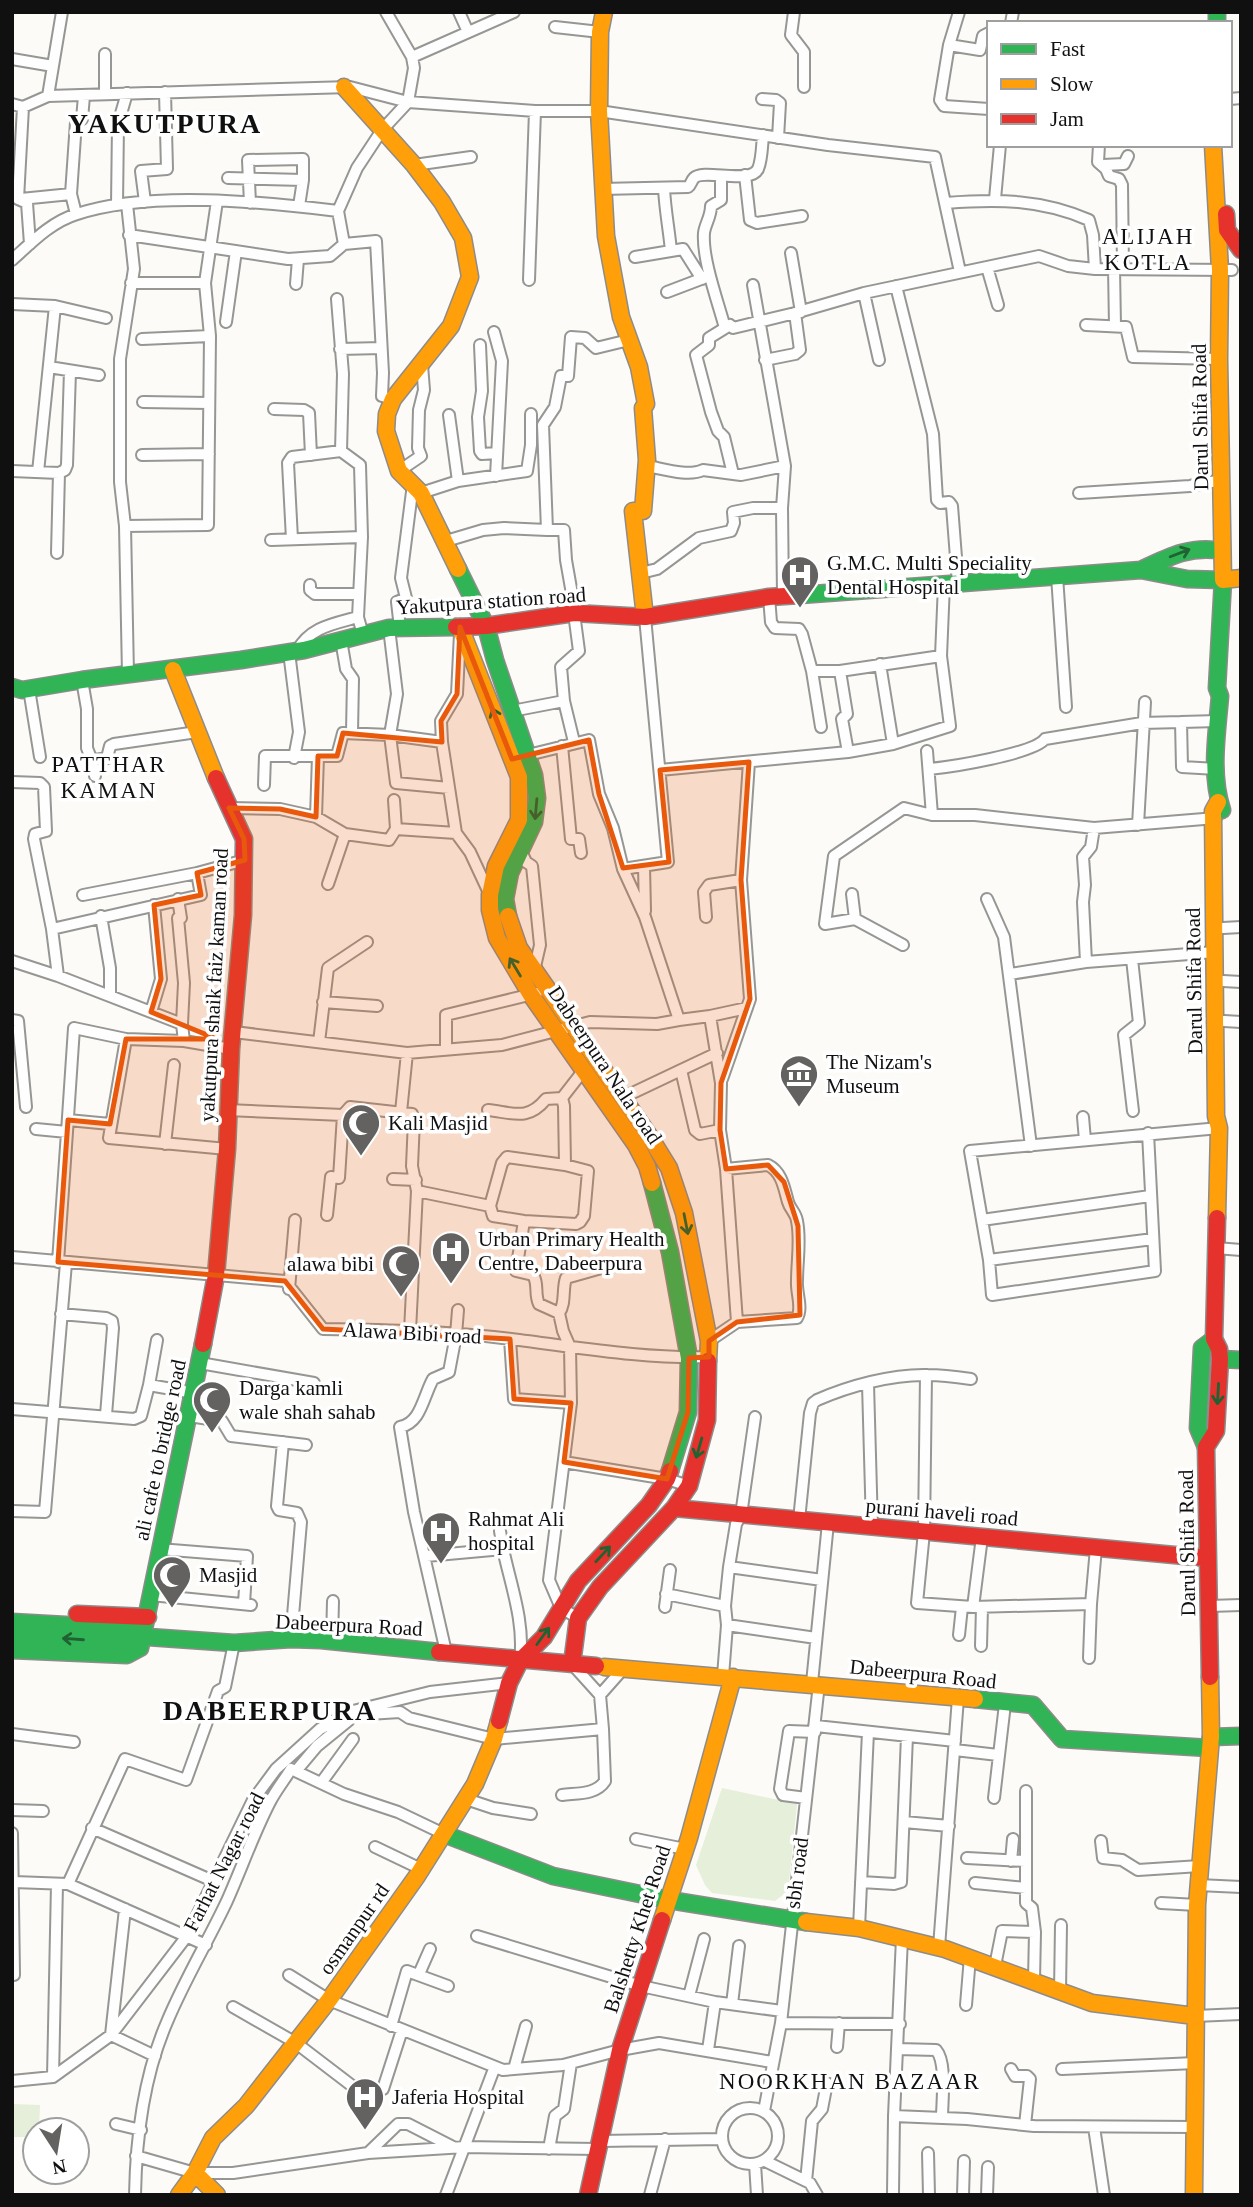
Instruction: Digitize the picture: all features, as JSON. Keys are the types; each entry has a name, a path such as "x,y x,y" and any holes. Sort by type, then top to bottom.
{"main road":[{"path":"604,12 600,32 599,111 606,236 621,317 639,367 646,404 643,408 648,436 648,466 643,511 633,511 645,617"},
{"path":"344,87 414,164 442,202 463,237 470,278 451,326 393,399 387,414 386,430 399,471"},
{"path":"1213,147 1231,267"},
{"path":"1222,147 1227,230 1241,250"},
{"name":"Darul Shifa Road","path":"1194,2195 1197,1905 1211,1737 1206,1447 1216,1431 1220,1359 1214,1339 1219,1126 1216,1116 1216,812 1218,692 1225,690 1228,601 1224,586 1222,551 1220,295 1231,267"},
{"name":"Dabeerpura Nala road","path":"399,471 417,488 486,625 495,660 528,755 526,776"},
{"name":"Yakutpura station road","path":"19,690 293,652 394,628 486,625 568,614 645,617 776,597 1141,569 1195,547 1222,551"},
{"path":"1222,551 1241,566"},
{"path":"1141,569 1224,586 1241,578"},
{"name":"Dabeerpura Nala road","path":"460,627 537,798 534,822 513,853 496,866 489,895 497,938 539,993 573,1027 669,1168 684,1213 709,1349 707,1420 689,1486 674,1508 600,1587 578,1618 572,1664"},
{"path":"475,664 495,660"},
{"name":"yakutpura shaik faiz kaman road","path":"173,670 244,839 243,930 231,1049 227,1149 216,1275"},
{"path":"1216,812 1223,928 1225,1100 1224,1115 1219,1126"},
{"name":"Dabeerpura Nala road","path":"513,853 505,899 509,923 519,948 534,971 539,993 557,1032 636,1145 647,1166 670,1252 689,1358 688,1412 667,1479 649,1505 578,1581 544,1637 520,1661"},
{"path":"656,1195 677,1189"},
{"name":"ali cafe to bridge road","path":"142,1633 194,1393 216,1275"},
{"path":"1206,1447 1198,1428 1199,1370 1201,1351 1214,1339"},
{"path":"1220,1359 1241,1360"},
{"name":"purani haveli road","path":"674,1508 1206,1558"},
{"path":"12,1612 142,1633"},
{"path":"12,1622 142,1633"},
{"path":"12,1635 142,1633"},
{"path":"12,1650 127,1655 140,1647 142,1633"},
{"name":"Dabeerpura Road","path":"142,1633 234,1643 291,1639 332,1641 520,1661 815,1684 1033,1705 1062,1740 1209,1748 1211,1737"},
{"name":"osmanpur rd","path":"179,2195 195,2173 214,2138 246,2106 329,2000 444,1834 475,1784 494,1739 509,1683 520,1661"},
{"name":"Balshetty Khet Road","path":"588,2195 620,2050 685,1849 728,1677"},
{"path":"1211,1737 1241,1737"},
{"path":"444,1834 553,1876 669,1900 792,1921 859,1928 939,1947 1092,2003 1195,2015"},
{"path":"195,2173 217,2195"}],"street":[{"path":"48,96 62,12"},
{"path":"344,244 338,211 357,168 382,130 408,102 414,68 412,57 386,12"},
{"path":"459,12 468,32"},
{"path":"412,57 468,32 490,17 514,12"},
{"path":"794,12 791,35 804,52 804,87"},
{"path":"959,12 949,45 940,100 944,106 987,109"},
{"path":"555,27 600,32"},
{"path":"949,45 980,50 983,36 987,34"},
{"path":"105,54 105,94"},
{"path":"12,59 53,66"},
{"path":"18,199 17,105 48,96 344,87 408,102 536,111 599,111 778,138 935,157 960,272"},
{"path":"145,202 141,171 167,169 165,92"},
{"path":"127,93 118,124 122,204 130,235 134,269 120,359 120,482 125,526 128,674"},
{"path":"76,214 71,194 76,122 82,119 84,96"},
{"path":"762,99 780,103 778,138"},
{"path":"529,280 536,111"},
{"path":"602,189 688,187 692,180 699,176 721,177 756,172 763,135"},
{"path":"995,200 1000,147"},
{"path":"1099,147 1098,162 1109,176 1119,179 1122,186 1115,326"},
{"path":"1103,165 1124,164 1128,156"},
{"path":"414,164 471,158"},
{"path":"250,203 248,160 303,159 299,206"},
{"path":"745,175 750,220 757,223 802,216"},
{"path":"707,277 704,231 710,218 711,206 721,200 721,177"},
{"path":"228,178 303,180"},
{"path":"664,188 665,220 671,251"},
{"path":"18,199 71,194"},
{"path":"18,199 27,203 30,244"},
{"path":"946,203 995,200 1052,206 1089,220 1093,235 1095,269"},
{"path":"12,260 47,229 76,214 122,204 216,201 338,211"},
{"path":"125,526 208,525 210,336 205,283 216,201"},
{"path":"130,235 288,259 330,256 344,244 376,241 382,396 393,399"},
{"path":"635,257 686,250 707,277 725,328"},
{"path":"226,322 236,251"},
{"path":"765,360 795,354 800,350 791,253"},
{"path":"733,474 724,437 718,431 711,412 696,355 709,345 709,338 730,325 733,328 864,293 1040,256 1068,266 1095,269 1231,267"},
{"path":"296,284 298,259"},
{"path":"987,267 998,305"},
{"path":"667,292 707,277"},
{"path":"131,283 205,283"},
{"path":"753,285 785,467 773,625 775,628 799,629 812,671 821,727"},
{"path":"660,770 848,752 893,744 950,726 942,656 951,584 952,506 949,502 940,503 937,500 933,435 896,286"},
{"path":"864,293 880,360"},
{"path":"337,299 343,374 341,451"},
{"path":"12,304 55,306 106,318"},
{"path":"38,472 55,306"},
{"path":"1086,325 1126,327 1133,357 1219,359"},
{"path":"494,332 502,361 496,476"},
{"path":"142,339 210,336"},
{"path":"547,530 543,425 555,407 561,376 568,376 571,338 585,338 596,348 629,340"},
{"path":"480,345 480,452 497,453"},
{"path":"340,349 381,348"},
{"path":"399,471 421,456 418,448 419,410 424,390 422,365"},
{"path":"48,367 99,375"},
{"path":"12,471 65,470 70,371"},
{"path":"143,402 209,403"},
{"path":"274,409 304,410 309,413 311,455"},
{"path":"527,471 531,445 531,414"},
{"path":"449,415 458,481"},
{"path":"292,539 288,463 292,457 341,451 360,465 362,537 358,617 363,635"},
{"path":"142,455 209,454"},
{"path":"648,466 683,472 703,470 741,475 785,467"},
{"path":"449,788 396,783 390,735 397,694 394,628 397,602 406,598 401,579 417,488 527,471 545,472"},
{"path":"57,553 59,472"},
{"path":"1079,493 1190,486 1222,480"},
{"path":"641,573 657,569 699,538 730,531 734,523 733,512 752,508 782,509"},
{"path":"446,541 483,530 504,528 564,530 572,594 568,614 579,651 561,667 564,701 574,742"},
{"path":"271,540 362,537"},
{"path":"1057,576 1066,707"},
{"path":"310,585 310,590 315,594 359,594"},
{"path":"294,758 299,732 293,652 314,631 358,617"},
{"path":"623,869 668,862 645,617"},
{"path":"460,627 457,694 441,721 442,742 456,833 470,852 489,895"},
{"path":"341,640 346,669 353,679 352,732"},
{"path":"812,671 841,671 942,656"},
{"path":"880,664 893,744"},
{"path":"841,671 847,714 842,719 848,752"},
{"path":"82,680 86,709 85,736 96,776"},
{"path":"19,690 40,757"},
{"path":"512,711 564,701"},
{"path":"1138,825 1145,702"},
{"path":"929,769 994,758 1037,746 1045,739 1142,723 1218,721"},
{"path":"1181,722 1182,767 1217,769"},
{"path":"90,761 107,758 110,746 114,744 197,732"},
{"path":"264,785 265,756 337,757 343,733 390,735 442,742"},
{"path":"528,755 589,740 599,794 613,828 623,869 645,917 679,1020"},
{"path":"562,746 571,839 579,839 581,853"},
{"path":"927,751 932,815"},
{"path":"316,817 317,756"},
{"path":"720,1083 750,999 741,880 749,762"},
{"path":"12,782 43,785 46,831 35,834 34,839 52,929 58,976"},
{"path":"229,808 280,808 316,817 345,834 389,840 396,828 394,800"},
{"path":"903,945 855,919 825,924 834,856 904,808 932,815 975,815 1094,828 1138,825 1216,812"},
{"path":"396,828 456,833"},
{"path":"1086,962 1083,857 1091,847 1094,828"},
{"path":"328,884 345,834"},
{"path":"513,853 532,866 540,945 534,971"},
{"path":"83,895 197,873 245,860"},
{"path":"644,866 645,917"},
{"path":"52,929 201,895 197,873"},
{"path":"706,918 704,892 709,885 741,880"},
{"path":"852,894 855,919"},
{"path":"987,899 1004,937 1031,1146"},
{"path":"178,900 184,983 184,1041"},
{"path":"151,1012 161,979 154,905"},
{"path":"100,916 110,968 110,996"},
{"path":"1223,928 1241,927"},
{"path":"319,1042 328,968 368,943"},
{"path":"1010,974 1086,962 1215,952"},
{"path":"1132,959 1139,1023 1124,1035 1133,1111"},
{"path":"12,961 182,1024"},
{"path":"1223,981 1241,982"},
{"path":"446,1050 446,1015 539,993"},
{"path":"323,1002 377,1006"},
{"path":"234,1032 407,1052 502,1045 590,1022 657,1024 747,1008"},
{"path":"710,1016 720,1083 720,1130 726,1170 737,1322"},
{"path":"12,1020 18,1021 26,1107"},
{"path":"1224,1021 1241,1022"},
{"path":"12,1511 44,1512 61,1314 67,1132 74,1028 126,1039 184,1041 231,1049"},
{"path":"126,1039 108,1138 227,1149"},
{"path":"401,1112 407,1052"},
{"path":"622,1098 653,1081 717,1054"},
{"path":"165,1144 174,1065"},
{"path":"681,1070 695,1130 700,1133 720,1130"},
{"path":"565,1165 562,1098 583,1071"},
{"path":"488,1110 525,1114 536,1110 546,1099 562,1098"},
{"path":"327,1215 331,1177 339,1178 343,1115 350,1107 412,1114 412,1166 416,1186 410,1331"},
{"path":"227,1110 343,1115"},
{"path":"1083,1117 1085,1140"},
{"path":"68,1119 110,1124"},
{"path":"1147,1133 1155,1271 992,1295 989,1260 970,1151 1031,1146 1147,1133 1219,1126"},
{"path":"36,1129 67,1132"},
{"path":"507,1157 565,1165 588,1171 584,1216 580,1222 571,1224 524,1221 492,1216 490,1206 502,1163 507,1157"},
{"path":"709,1349 737,1322 797,1318 800,1315 796,1283 798,1226 795,1212 789,1206 784,1182 773,1167 768,1165 726,1170"},
{"path":"393,1179 490,1206"},
{"path":"982,1220 1150,1196"},
{"path":"289,1289 295,1220"},
{"path":"524,1221 516,1271 533,1275 539,1304 559,1313"},
{"path":"989,1260 1153,1240"},
{"path":"1216,1248 1241,1250"},
{"path":"12,1257 285,1281 289,1289"},
{"path":"578,1618 561,1608 549,1580 572,1403 570,1347 559,1313 563,1306 566,1278 612,1265"},
{"name":"Alawa Bibi road","path":"289,1289 323,1329 410,1331 689,1358 709,1349"},
{"path":"446,1652 414,1512 400,1427 408,1426 418,1414 433,1379 449,1372 458,1310"},
{"path":"61,1314 106,1318 112,1321 106,1415"},
{"path":"510,1339 514,1399 572,1403"},
{"path":"12,1409 139,1418 149,1385 157,1340"},
{"path":"200,1363 314,1383"},
{"path":"799,1520 813,1403 823,1397 868,1384 926,1375 971,1379"},
{"path":"926,1375 924,1532 917,1603 972,1607 1091,1604"},
{"path":"868,1384 872,1527"},
{"path":"149,1385 194,1393"},
{"path":"189,1416 222,1421 231,1436 306,1444"},
{"path":"728,1677 725,1606 729,1567 741,1515 755,1417"},
{"path":"283,1442 277,1506 279,1510 297,1513 301,1522 291,1639"},
{"path":"564,1462 667,1479 689,1486"},
{"name":"sbh road","path":"764,2111 781,2017 798,1886 815,1729 816,1638 828,1523"},
{"path":"500,1531 514,1590 522,1644 520,1661"},
{"path":"958,1635 972,1607 982,1536"},
{"path":"1089,1658 1096,1548"},
{"path":"151,1595 247,1604 247,1556 159,1549"},
{"path":"426,1556 503,1549"},
{"path":"729,1567 822,1580"},
{"path":"664,1607 670,1570"},
{"path":"666,1594 725,1606"},
{"path":"332,1641 333,1601"},
{"path":"1209,1606 1241,1605"},
{"path":"972,1607 981,1646"},
{"path":"727,1625 816,1638"},
{"path":"12,2081 53,2077 62,1884 125,1759 187,1780 218,1691 225,1687 234,1643"},
{"path":"562,1795 592,1792 605,1781 600,1695 572,1664"},
{"path":"600,1695 622,1669"},
{"name":"Farhat Nagar road","path":"53,2077 111,2035 187,1936 253,1800 276,1769 320,1729 353,1711 430,1692 509,1683"},
{"path":"939,1947 958,1698"},
{"path":"994,1798 1004,1703"},
{"path":"296,1771 317,1746 346,1721 373,1713 400,1712 409,1718 494,1739 603,1730"},
{"path":"806,1798 783,1795 780,1789 789,1731 815,1729 907,1736 999,1755"},
{"path":"859,1928 868,1732"},
{"path":"12,1734 75,1741"},
{"path":"861,1882 901,1882 907,1736"},
{"path":"321,1783 354,1740"},
{"path":"135,2195 136,2156 155,2056 166,2023 206,1945 271,1801 291,1769 344,1794 398,1812 444,1834"},
{"path":"1026,1791 1026,1903 1032,1908 1035,1932 1034,1980"},
{"path":"466,1799 493,1808 531,1814"},
{"path":"12,1810 43,1811"},
{"path":"904,1822 949,1826"},
{"path":"92,1828 213,1881"},
{"path":"12,1975 13,1839"},
{"path":"636,1839 685,1849"},
{"path":"1011,1861 1013,1839"},
{"path":"1101,1841 1103,1858 1122,1860 1138,1870 1200,1866"},
{"path":"374,1847 421,1869"},
{"path":"967,1858 1025,1861"},
{"path":"13,1878 62,1884 206,1945"},
{"path":"975,1883 1026,1888"},
{"path":"1198,1885 1241,1887"},
{"path":"1161,1903 1197,1905"},
{"path":"125,1909 111,2035 155,2056"},
{"path":"1060,1991 1061,1925"},
{"path":"995,1966 1002,1931 1035,1932"},
{"path":"477,1936 641,1986 781,2017 839,2023 900,2024"},
{"path":"689,1996 704,1938"},
{"path":"893,2193 902,1938"},
{"path":"732,2004 739,1946"},
{"path":"419,1974 430,1949"},
{"path":"966,2005 970,1957"},
{"path":"383,2089 404,1974 407,1970 411,1971 448,1986"},
{"path":"289,1975 329,2000 494,2068 514,2069 571,2063 659,2043 772,2062"},
{"path":"708,2050 715,2002"},
{"path":"233,2007 296,2043 368,2098"},
{"path":"1195,2015 1241,2014"},
{"path":"837,2047 839,2023"},
{"path":"514,2069 526,2026"},
{"path":"898,2049 936,2050 939,2053 942,2062 942,2118"},
{"path":"549,2149 555,2116 564,2109 571,2063"},
{"path":"1062,2068 1195,2063"},
{"path":"446,2195 459,2148 494,2068"},
{"path":"1012,2069 1015,2076 1027,2076 1030,2079 1025,2125"},
{"path":"806,2181 812,2121 822,2109 827,2083"},
{"path":"757,2195 760,2163 775,2152 779,2139 776,2123 764,2111 749,2108 734,2112 724,2124 722,2139 727,2153 740,2163 760,2163 806,2181 816,2190 817,2195"},
{"path":"894,2116 1025,2125 1195,2127"},
{"path":"116,2124 141,2130"},
{"path":"368,2153 398,2124 408,2124 459,2148"},
{"path":"1094,2127 1104,2195"},
{"path":"136,2156 195,2173 233,2172 368,2153 459,2148 549,2149 664,2139 722,2139"},
{"path":"650,2195 664,2139"},
{"path":"928,2154 929,2195"},
{"path":"963,2195 964,2161"},
{"path":"987,2195 988,2167"}],"highlighted area":[{"path":"460,627 512,759 589,740 599,794 623,868 669,862 660,770 749,762 741,880 750,999 721,1083 720,1130 726,1169 768,1165 784,1182 798,1226 800,1315 737,1322 709,1341 709,1357 689,1358 688,1412 667,1479 564,1462 571,1403 514,1399 510,1339 323,1329 285,1281 58,1262 68,1120 110,1124 126,1039 217,1039 151,1012 161,979 154,905 201,895 197,873 245,860 244,839 229,808 280,809 316,817 318,756 337,756 343,733 442,742 441,721 457,694"}],"green space":[{"path":"722,1788 797,1804 788,1891 775,1901 712,1893 705,1885 696,1865"},
{"path":"12,2104 40,2105 40,2116 21,2116 21,2137 12,2137"}],"traffic: fast":[{"path":"1217,12 1217,21"},
{"path":"800,595 1141,570 1190,551 1222,551"},
{"path":"458,569 486,626 534,775 537,798 534,822 510,873 505,899 508,916"},
{"path":"1141,570 1187,579 1223,580"},
{"path":"1222,810 1215,768 1223,580"},
{"path":"12,687 22,690 241,660 304,650 389,628 456,627"},
{"path":"652,1183 670,1252 689,1358 688,1412 670,1471"},
{"path":"1206,1447 1198,1428 1202,1348 1214,1339"},
{"path":"12,1650 127,1655 140,1648 203,1344"},
{"path":"1220,1359 1241,1360"},
{"path":"12,1622 137,1629 148,1637 234,1643 321,1640 439,1652"},
{"path":"12,1635 134,1643 148,1637"},
{"path":"975,1699 1033,1705 1062,1739 1209,1748 1211,1737 1241,1736"},
{"path":"444,1834 553,1876 669,1900 806,1922"}],"traffic: slow":[{"path":"604,12 600,32 599,111 606,236 621,317 639,367 646,404 643,408 647,460 643,511 633,511 645,617"},
{"path":"344,87 414,165 442,202 463,238 470,277 451,326 393,399 387,414 386,431 399,471 421,493 458,569"},
{"path":"1213,147 1220,270 1223,580 1241,578"},
{"path":"460,627 519,777 519,820 496,866 490,895 490,910 497,938 531,995 636,1145 652,1183"},
{"path":"173,670 216,778"},
{"path":"1217,1218 1219,1128 1216,1116 1213,811 1218,802"},
{"path":"508,916 519,948 669,1168 684,1213 709,1341 708,1361"},
{"path":"604,1667 975,1699"},
{"path":"662,1920 689,1838 733,1677"},
{"path":"1194,2195 1197,1905 1211,1737 1210,1677"},
{"path":"179,2195 195,2173 213,2138 246,2106 329,2000 417,1876 475,1784 499,1721"},
{"path":"806,1922 859,1928 945,1949 1092,2003 1195,2016"},
{"path":"195,2173 217,2195"}],"traffic: jam":[{"path":"1226,214 1227,230 1241,250"},
{"path":"456,627 486,626 574,613 645,617 769,597 800,595"},
{"path":"203,1344 216,1275 243,915 244,839 216,778"},
{"path":"1210,1677 1206,1447 1216,1431 1220,1359 1214,1339 1217,1218"},
{"path":"572,1664 578,1618 600,1587 674,1508 689,1486 707,1420 708,1361"},
{"path":"499,1721 509,1683 520,1661 544,1637 578,1581 649,1505 670,1471"},
{"path":"674,1508 1206,1558"},
{"path":"77,1614 148,1617"},
{"path":"439,1652 596,1666"},
{"path":"588,2195 620,2050 662,1920"}],"place":[{"name":"G.M.C. Multi Speciality Dental Hospital","path":"800,609"},
{"name":"The Nizam's Museum","path":"799,1108"},
{"name":"Kali Masjid","path":"361,1157"},
{"name":"Urban Primary Health Centre, Dabeerpura","path":"451,1285"},
{"name":"alawa bibi","path":"401,1298"},
{"name":"Darga kamli wale shah sahab","path":"212,1434"},
{"name":"Rahmat Ali hospital","path":"441,1565"},
{"name":"Masjid","path":"172,1609"},
{"name":"Jaferia Hospital","path":"365,2131"}],"district":[{"name":"YAKUTPURA","path":"165,123"},
{"name":"ALIJAH KOTLA","path":"1148,249"},
{"name":"PATTHAR KAMAN","path":"109,777"},
{"name":"DABEERPURA","path":"270,1710"},
{"name":"NOORKHAN BAZAAR","path":"850,2081"}]}
